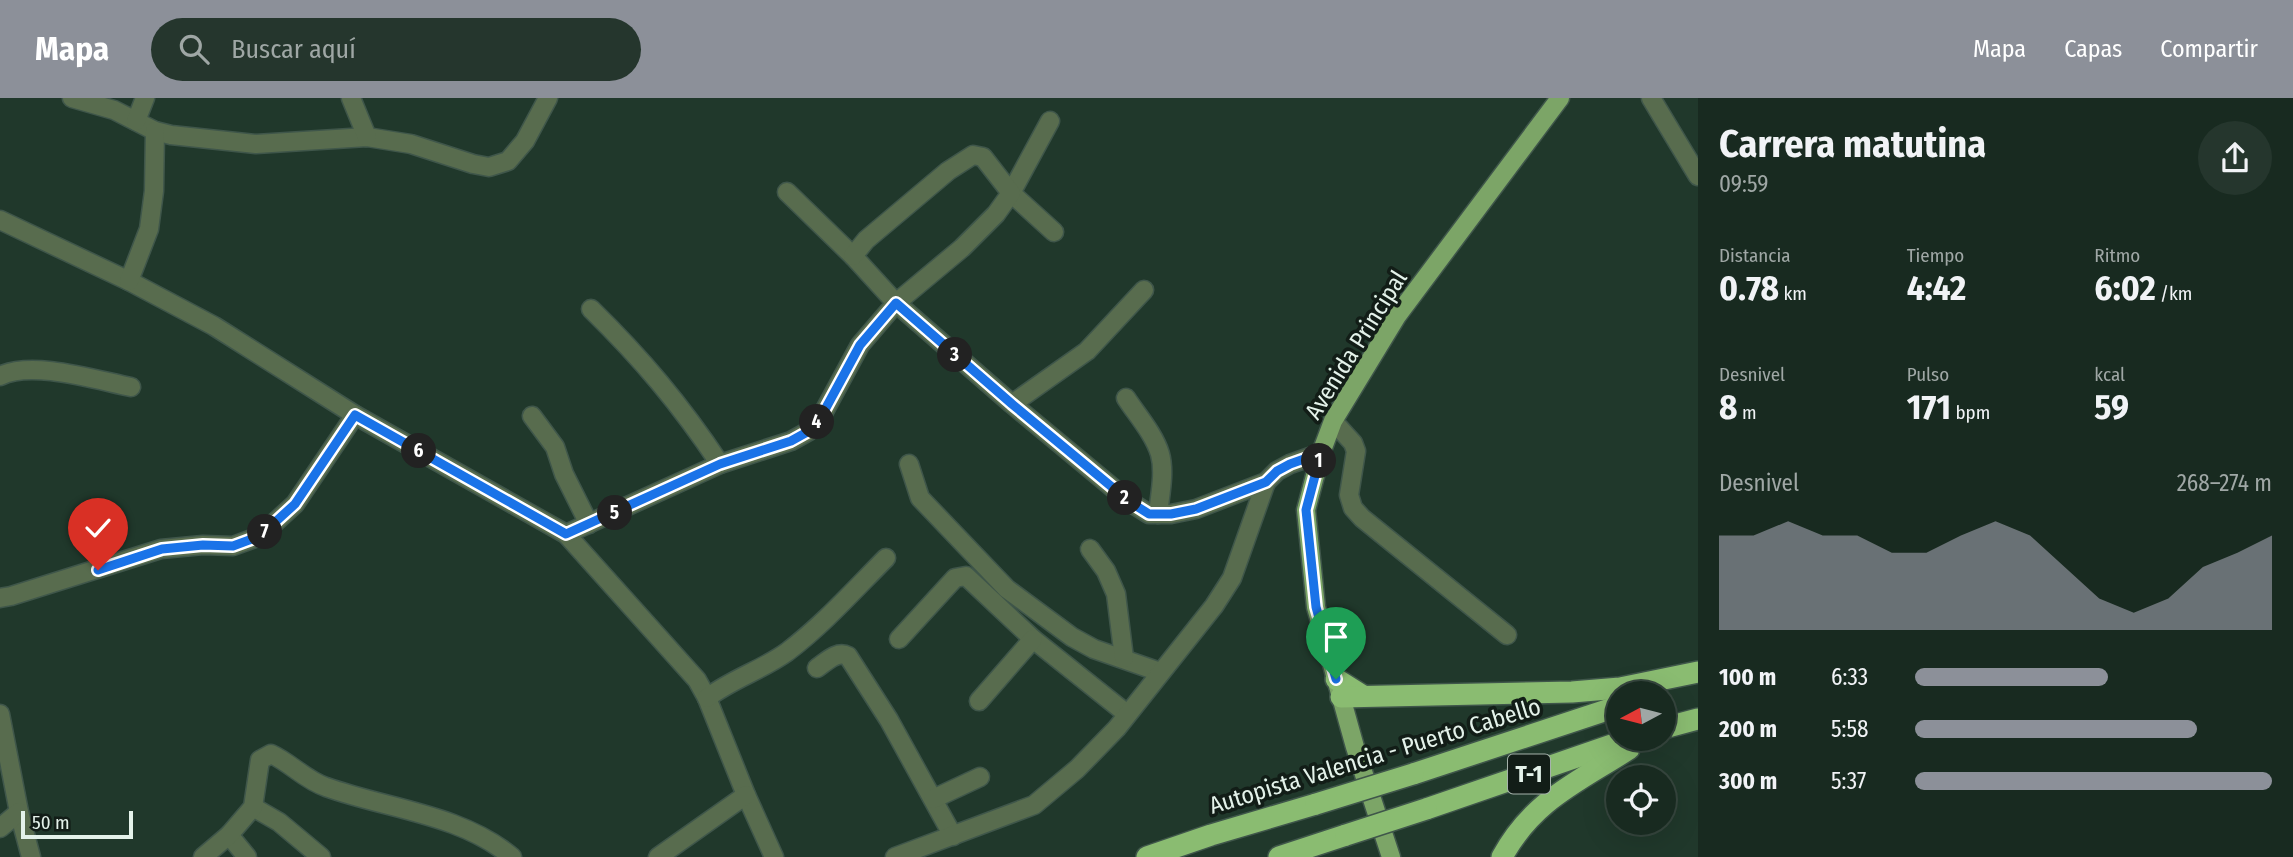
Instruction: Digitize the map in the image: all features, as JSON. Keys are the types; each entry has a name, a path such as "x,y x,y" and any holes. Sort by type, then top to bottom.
{"highway":[{"path":"1339,688 1363,696 1572,692 1620,688 1698,673"},
{"path":"1676,687 1698,680"},
{"name":"Autopista Valencia - Puerto Cabello","path":"1147,857 1606,710"},
{"path":"1676,725 1698,719"},
{"name":"T-1","path":"1279,857 1606,747"},
{"path":"1502,857 1521,830 1556,794 1625,751"}],"main road":[{"name":"Avenida Principal","path":"1391,857 1316,607 1306,510 1332,421 1397,316 1560,98"}],"street":[{"path":"72,98 114,110 155,131 171,135 256,144 367,137 411,144 489,167 508,161 525,141 548,98"},
{"path":"135,121 145,98"},
{"path":"351,98 367,137"},
{"path":"1651,98 1698,176"},
{"path":"566,534 720,464 791,441 809,431 821,417 860,345 896,303 962,248 996,214 1011,193 1050,121"},
{"path":"129,281 149,229 154,191 155,131"},
{"path":"853,256 876,231 948,171 973,155 983,157 1011,193 1054,232"},
{"path":"787,192 853,256 896,303 1012,404 1130,502 1149,514 1171,514 1196,509 1266,482 1277,471 1290,464 1321,453"},
{"path":"0,219 129,281 214,326 355,415 566,534 697,680 774,857"},
{"path":"1012,404 1087,351 1144,289"},
{"path":"591,309 644,363 687,414 720,464"},
{"path":"0,376 7,372 34,370 131,387"},
{"path":"1126,398 1157,446 1161,457 1162,482 1158,514"},
{"path":"0,598 162,549 203,545 233,546 260,536 295,504 355,415"},
{"path":"531,416 555,447 564,474 589,524"},
{"path":"1332,421 1353,443 1356,451 1349,495 1353,508 1507,635"},
{"path":"909,464 920,498 1007,589 1072,637 1094,649 1160,672"},
{"path":"895,857 1034,805 1077,769 1127,714 1214,606 1232,578 1266,482"},
{"path":"1090,549 1106,571 1116,594 1124,658"},
{"path":"707,698 762,669 786,652 819,626 886,558"},
{"path":"899,639 960,576 965,576 976,583 1033,639 1127,714"},
{"path":"979,701 1033,639"},
{"path":"817,668 837,655 848,656 889,720 953,836"},
{"path":"0,714 30,857"},
{"path":"204,857 229,835 253,807 260,760 271,754 283,759 302,776 324,787 452,824 480,835 512,857"},
{"path":"933,799 980,776"},
{"path":"658,857 746,795"},
{"path":"253,807 279,822 321,857"},
{"path":"0,828 19,812"},
{"path":"229,835 247,857"}],"route":[{"path":"98,570 162,549 203,545 233,546 260,536 295,504 355,415 566,534 720,464 791,441 809,431 821,417 860,345 896,303 1012,404 1130,502 1149,514 1171,514 1196,509 1266,482 1277,471 1290,464 1321,453 1306,510 1316,607 1336,679"}]}
